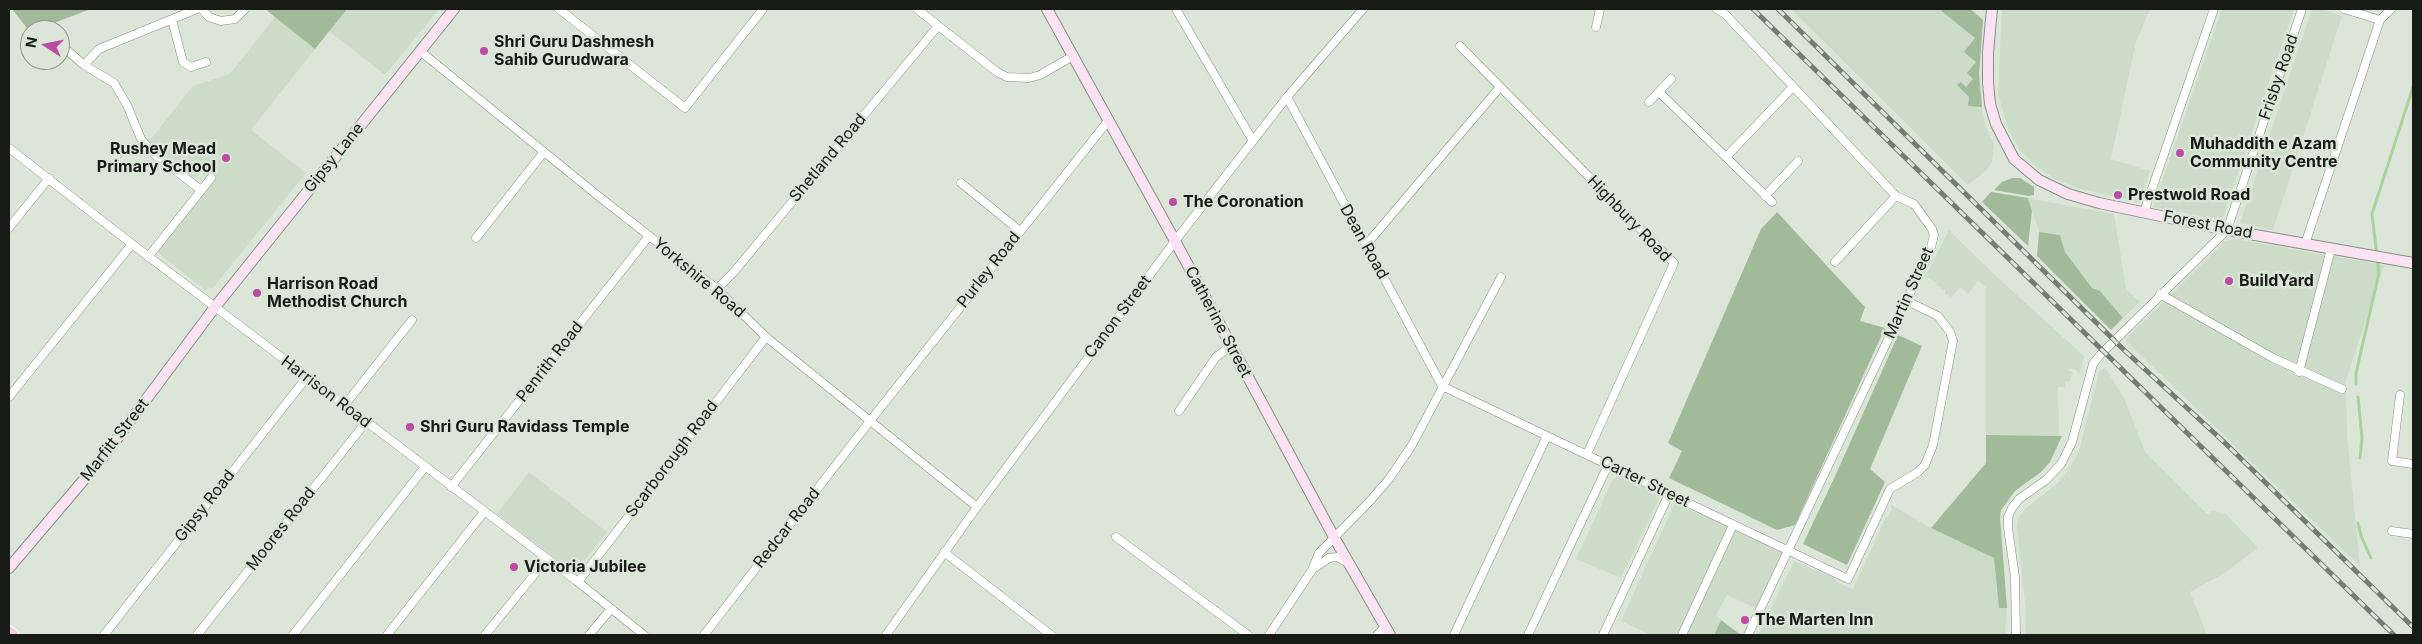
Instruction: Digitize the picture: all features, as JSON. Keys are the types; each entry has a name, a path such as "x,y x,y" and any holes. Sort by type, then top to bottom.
{"main road":[{"path":"9,632 13,635"}],"street":[{"path":"84,65 99,50 197,9"},
{"path":"202,9 209,17 222,21 235,19 245,9"},
{"name":"Gipsy Lane","path":"214,306 454,9"},
{"path":"559,9 685,108 763,9"},
{"path":"916,9 997,72 1007,77 1029,78 1040,75 1072,56"},
{"name":"Catherine Street","path":"1047,9 1175,241 1348,563 1388,631"},
{"path":"1176,9 1253,141"},
{"name":"Canon Street","path":"886,635 977,507 1175,241 1288,97 1364,9"},
{"path":"1596,27 1600,9"},
{"name":"Martin Street","path":"1717,9 1725,14 1792,88 1896,196 1914,204 1934,235 1930,251 1907,301 1748,635"},
{"name":"Forest Road","path":"1992,9 1988,52 1990,104 1996,124 2014,159 2038,180 2068,194 2144,212 2226,230 2413,263"},
{"path":"2144,212 2214,9"},
{"name":"Frisby Road","path":"2226,230 2302,9"},
{"path":"2344,9 2380,20"},
{"path":"2305,244 2380,20 2391,9"},
{"path":"172,20 178,50 183,62 192,67 206,62"},
{"name":"Shetland Road","path":"717,290 938,26"},
{"name":"Highbury Road","path":"1460,46 1674,263 1587,454"},
{"name":"Yorkshire Road","path":"420,51 543,152 717,290 766,337 977,507"},
{"path":"70,53 84,65 114,83 128,105 141,139 154,154 201,190"},
{"path":"1649,102 1671,79"},
{"path":"1366,245 1500,87"},
{"path":"1726,157 1792,88"},
{"path":"1659,92 1772,202"},
{"name":"Dean Road","path":"1288,97 1442,386"},
{"name":"Purley Road","path":"870,420 1108,121"},
{"name":"Harrison Road","path":"9,148 148,257 578,582 610,610 644,635"},
{"path":"476,238 543,152"},
{"path":"1765,196 1798,162"},
{"path":"9,228 49,178"},
{"path":"148,257 211,178"},
{"path":"962,183 1020,231"},
{"path":"1834,262 1896,196"},
{"path":"2016,635 2014,577 2008,517 2019,500 2046,480 2061,464 2072,442 2093,364 2160,294 2226,230"},
{"name":"Penrith Road","path":"451,487 648,236"},
{"path":"9,398 132,244"},
{"path":"2299,372 2331,249"},
{"path":"1269,635 1312,570 1320,553 1389,479 1412,446 1442,386 1502,277"},
{"path":"2160,294 2299,372 2342,389"},
{"name":"Carter Street","path":"1442,386 1848,579 1890,489 1926,465 1933,445 1952,341 1945,323 1938,316 1907,301"},
{"name":"Marfitt Street","path":"9,568 104,456 214,306"},
{"path":"344,406 412,320"},
{"name":"Scarborough Road","path":"578,582 766,337"},
{"path":"1179,411 1216,357 1231,346"},
{"name":"Gipsy Road","path":"104,635 307,377"},
{"path":"2400,395 2392,461 2413,464"},
{"name":"Redcar Road","path":"704,635 870,420"},
{"name":"Moores Road","path":"197,635 366,422"},
{"path":"1454,635 1548,436"},
{"path":"1528,635 1608,465"},
{"path":"293,635 425,467"},
{"path":"1603,635 1669,494"},
{"path":"387,635 484,512"},
{"path":"1682,635 1733,525"},
{"path":"2392,531 2413,534"},
{"path":"1116,536 1248,635"},
{"path":"944,552 1048,634"},
{"path":"1312,570 1329,558 1337,557 1348,563"},
{"path":"485,635 547,559"},
{"path":"589,635 610,610"},
{"path":"1377,635 1388,631"}],"shaded area":[{"name":"Rushey Mead Primary School","path":"265,9 439,9 385,75 329,31 251,130 306,173 212,289 209,287 206,291 156,251 211,181 201,173 195,178 189,177 147,144 193,86 230,74 275,17"},
{"path":"1791,9 1970,9 1975,11 1983,20 1979,74 1986,127 1994,145 1992,161 1987,170 1968,185"},
{"path":"2002,9 2150,9 2136,42 2111,159 2150,171 2139,202 2080,189 2055,179 2037,167 2020,150 2009,132 1998,94"},
{"path":"2222,9 2294,9 2222,220 2153,207"},
{"path":"2312,9 2322,9 2342,16 2273,230 2240,223"},
{"path":"2028,198 2114,214 2126,289 2140,302 2123,318 2100,291 2092,289 2065,252 2060,235 2039,232"},
{"path":"1949,230 1997,277 2084,356 2079,375 2076,370 2069,368 2068,370 2073,372 2070,382 2065,381 2065,387 2058,387 2059,436 1986,435 1986,287 1978,281 1968,294 1961,287 1951,297 1945,294 1945,290 1936,285 1937,283 1925,277"},
{"path":"2234,239 2384,265 2346,380 2347,435 2360,566 2125,340 2224,242"},
{"path":"2105,367 2124,398 2145,452 2207,514 2212,511 2225,513 2258,548 2223,574 2190,592 2207,635 2025,635 2026,614 2017,525 2019,517 2025,509 2059,482 2071,466 2079,451 2099,372"},
{"path":"529,472 607,532 576,571 572,571 497,514"},
{"path":"1620,476 1656,493 1658,501 1621,578 1576,559 1613,479"},
{"path":"1675,503 1730,527 1679,635 1651,635 1621,621"},
{"path":"1890,504 1931,528 1994,558 1999,608 2007,608 2005,635 1758,635 1794,561 1835,578 1836,582 1853,589 1886,517 1888,517 1892,509"},
{"path":"1734,528 1784,550 1758,609 1727,595 1716,615 1721,620 1714,635 1683,635"}],"green space":[{"path":"12,9 91,9 62,20 21,20"},
{"path":"265,9 347,9 315,49"},
{"path":"1939,9 1970,9 1983,20 1979,74 1982,107 1968,106 1969,97 1957,85 1961,82 1966,87 1973,79 1967,73 1976,62 1964,52 1975,38"},
{"path":"2012,178 2020,178 2034,187 2034,195 2029,196 1994,190 2002,182"},
{"path":"1991,192 2028,198 2032,211 2028,246 1982,202"},
{"path":"1777,212 1865,307 1860,321 1885,328 1795,525 1777,530 1669,478 1682,451 1668,443 1761,229"},
{"path":"2039,232 2060,235 2065,252 2092,288 2100,291 2123,318 2111,330 2037,256"},
{"path":"1898,335 1922,346 1870,469 1885,482 1847,565 1803,544"},
{"path":"1986,435 2062,436 2050,462 2041,472 2015,491 2001,510 2007,608 1999,608 1994,558 1931,528 1986,463"},
{"path":"1721,620 1741,635 1714,635"}],"waterway":[{"path":"2356,384 2356,373 2379,273 2372,214 2413,87"},
{"path":"2358,397 2362,438 2360,458"},
{"path":"2358,523 2361,536 2371,558"}],"railway":[{"path":"1753,9 2394,635"},
{"path":"1778,9 2123,349 2224,442 2413,627"}],"place":[{"name":"Shri Guru Dashmesh Sahib Gurudwara","path":"484,51"},
{"name":"Muhaddith e Azam Community Centre","path":"2180,153"},
{"name":"Rushey Mead Primary School","path":"226,158"},
{"name":"Prestwold Road","path":"2118,195"},
{"name":"The Coronation","path":"1173,202"},
{"name":"BuildYard","path":"2229,281"},
{"name":"Harrison Road Methodist Church","path":"257,293"},
{"name":"Shri Guru Ravidass Temple","path":"410,427"},
{"name":"Victoria Jubilee","path":"514,567"},
{"name":"The Marten Inn","path":"1745,620"}]}
